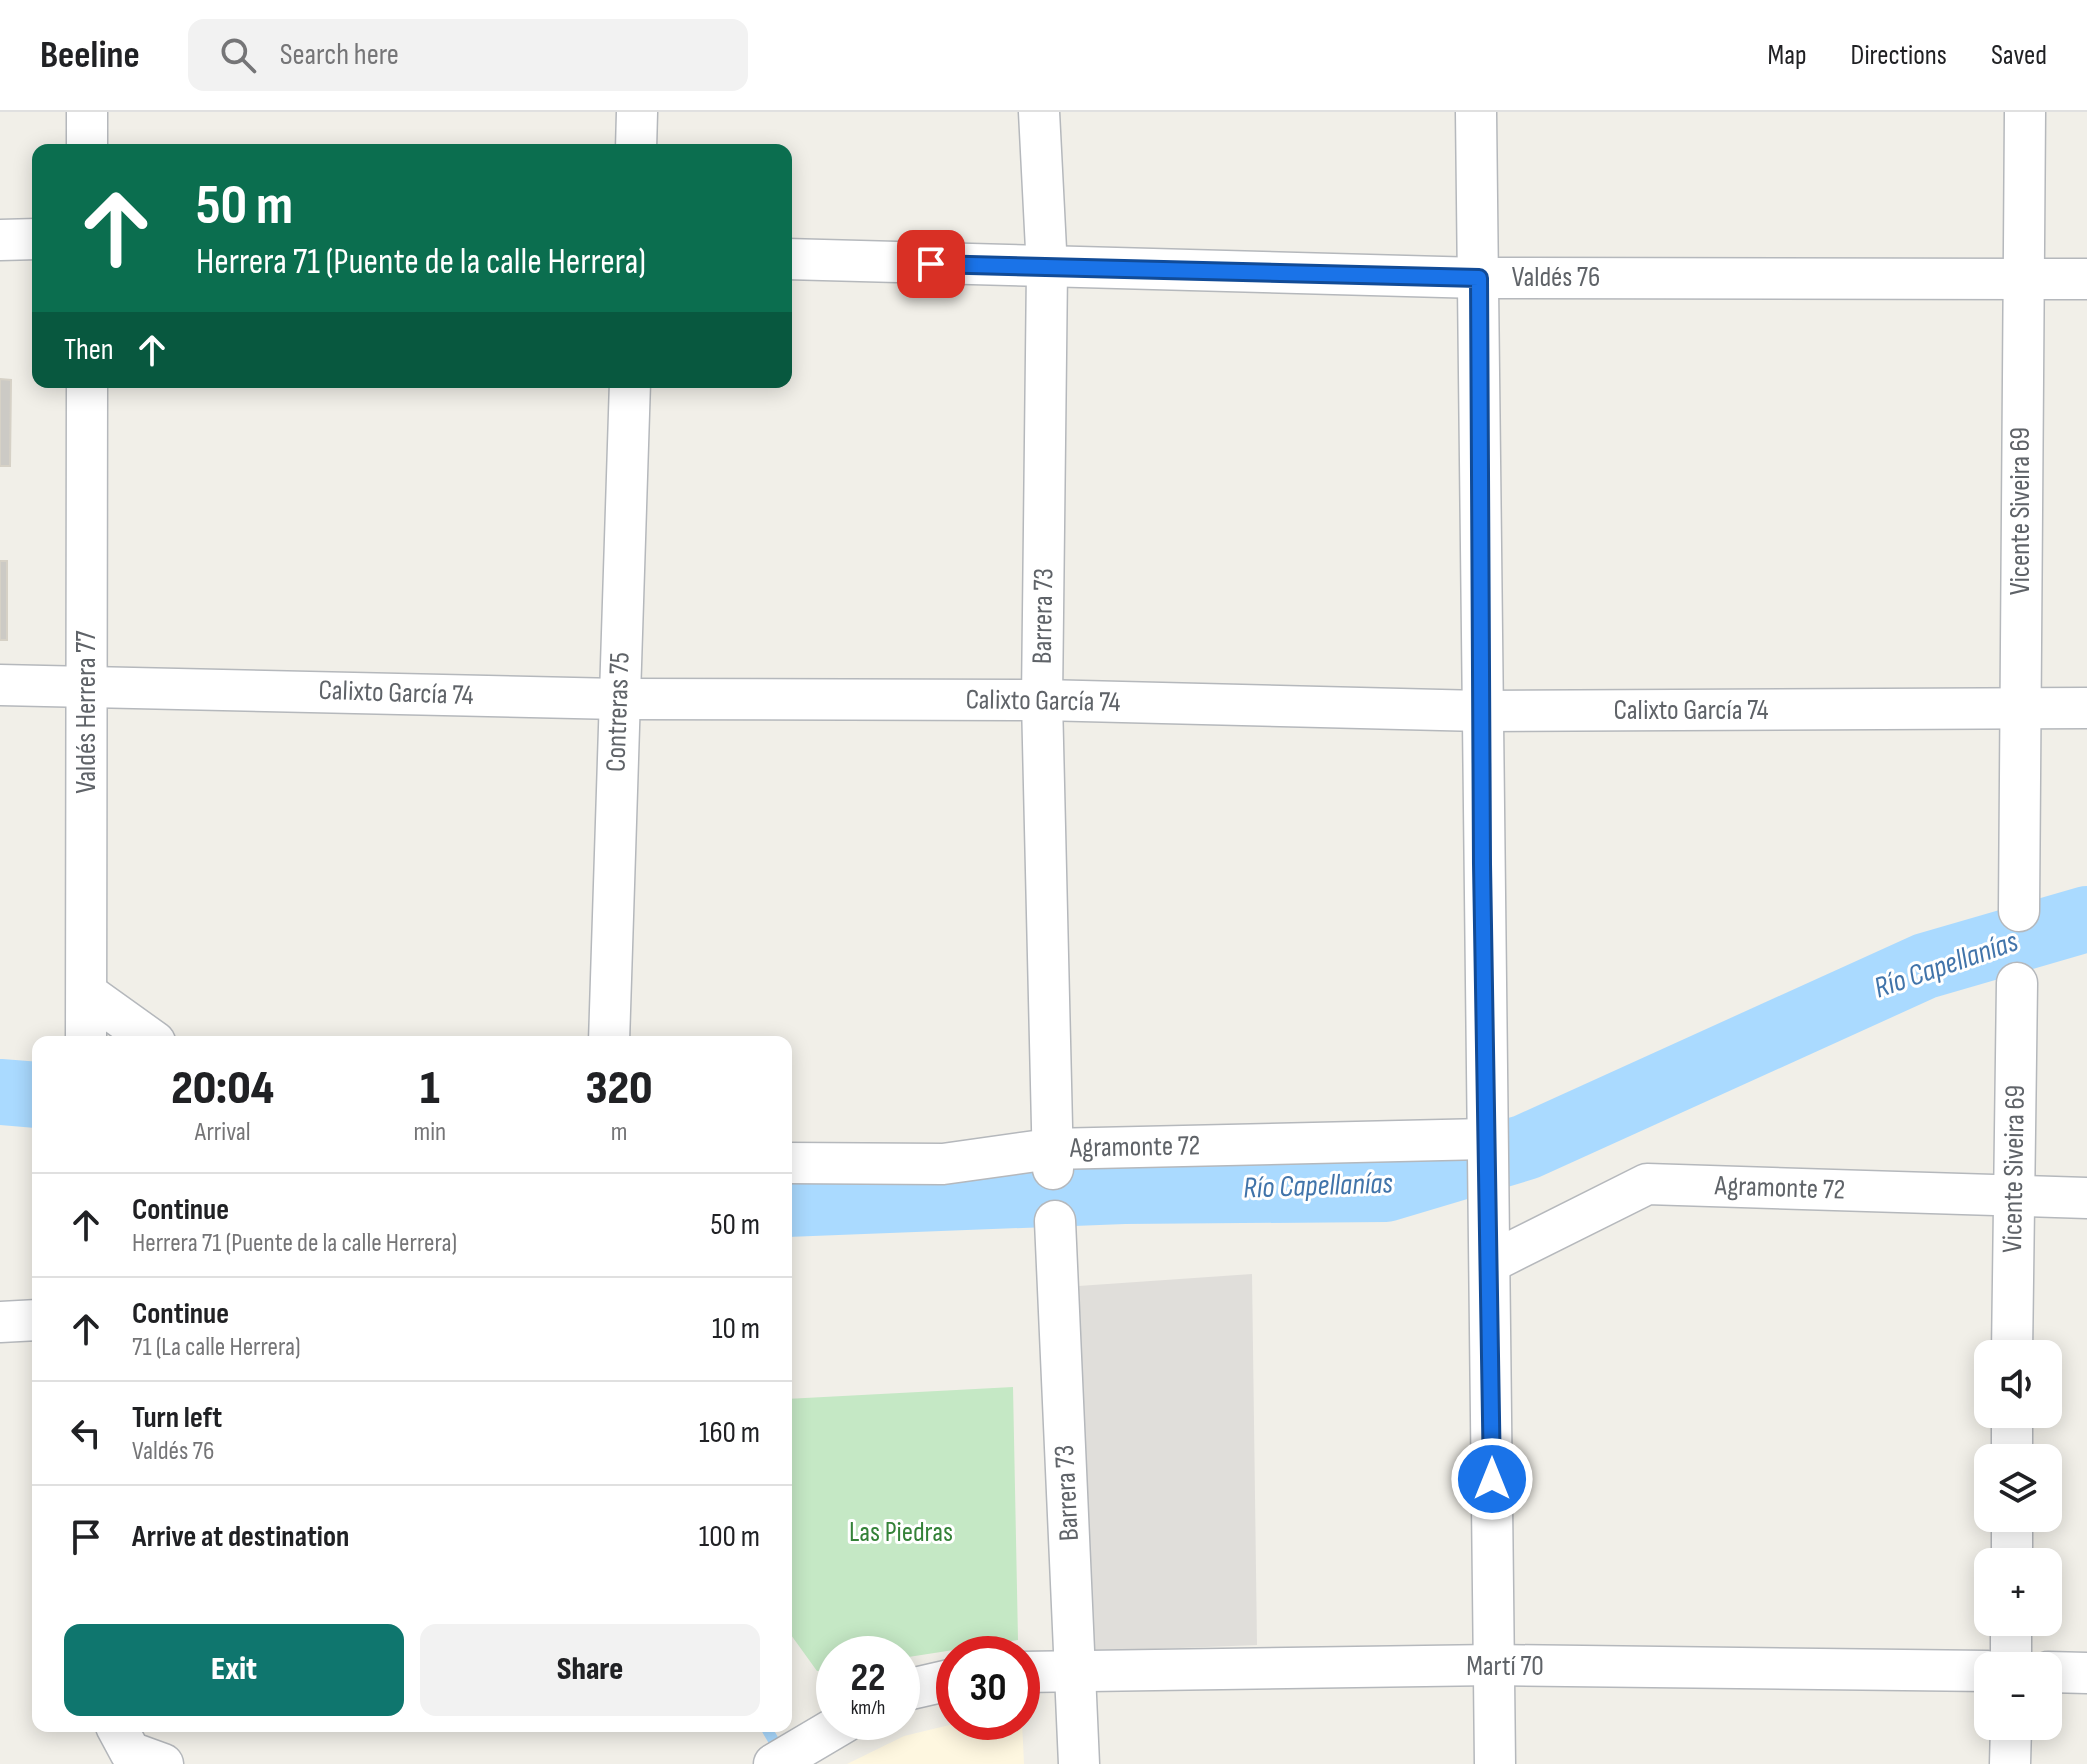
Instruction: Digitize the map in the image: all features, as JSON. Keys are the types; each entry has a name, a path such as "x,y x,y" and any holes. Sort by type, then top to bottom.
{"street":[{"path":"87,112 87,144"},
{"path":"636,144 637,112"},
{"name":"Barrera 73","path":"1039,112 1047,269 1042,700 1052,1159"},
{"path":"1476,112 1485,1139 1491,1262 1495,1764"},
{"name":"Vicente Siveira 69","path":"2019,911 2025,112"},
{"path":"0,240 32,239"},
{"name":"Valdés 76","path":"792,259 1047,269 1479,278 2087,279"},
{"name":"Valdés Herrera 77","path":"86,1036 87,388"},
{"name":"Contreras 75","path":"609,1036 630,388"},
{"name":"Calixto García 74","path":"0,685 85,684 618,699 1042,700 1481,711 2087,708"},
{"name":"Vicente Siveira 69","path":"2012,1340 2017,983"},
{"path":"88,994 147,1036"},
{"name":"Agramonte 72","path":"792,1163 943,1164 1485,1139"},
{"name":"Agramonte 72","path":"1491,1262 1647,1184 2087,1198"},
{"name":"Barrera 73","path":"1055,1221 1079,1764"},
{"path":"0,1322 32,1320"},
{"name":"Martí 70","path":"1040,1672 1493,1665 1974,1671"},
{"path":"2062,1672 2087,1673"},
{"path":"790,1754 816,1739"},
{"path":"2010,1764 2011,1740"}],"shaded area":[{"path":"1252,1274 1257,1645 1077,1652 1064,1287"},
{"path":"936,1728 936,1740 1023,1740 1024,1764 847,1764 896,1740 920,1740 920,1732"}],"green space":[{"name":"Las Piedras","path":"1013,1387 1018,1636 936,1636 936,1653 920,1655 920,1636 816,1636 816,1670 792,1636 792,1399"}],"building":[{"path":"0,379 11,380 10,466 0,466"},
{"path":"0,561 7,561 7,640 0,640"}],"waterway":[{"name":"Río Capellanías","path":"792,1204 1124,1191 1386,1189 1526,1147 1925,966 2087,919"},
{"path":"0,1092 32,1095"},
{"path":"769,1732 781,1753"}],"route":[{"path":"931,264 1479,278 1482,864 1485,1139 1491,1262 1492,1479"}]}
